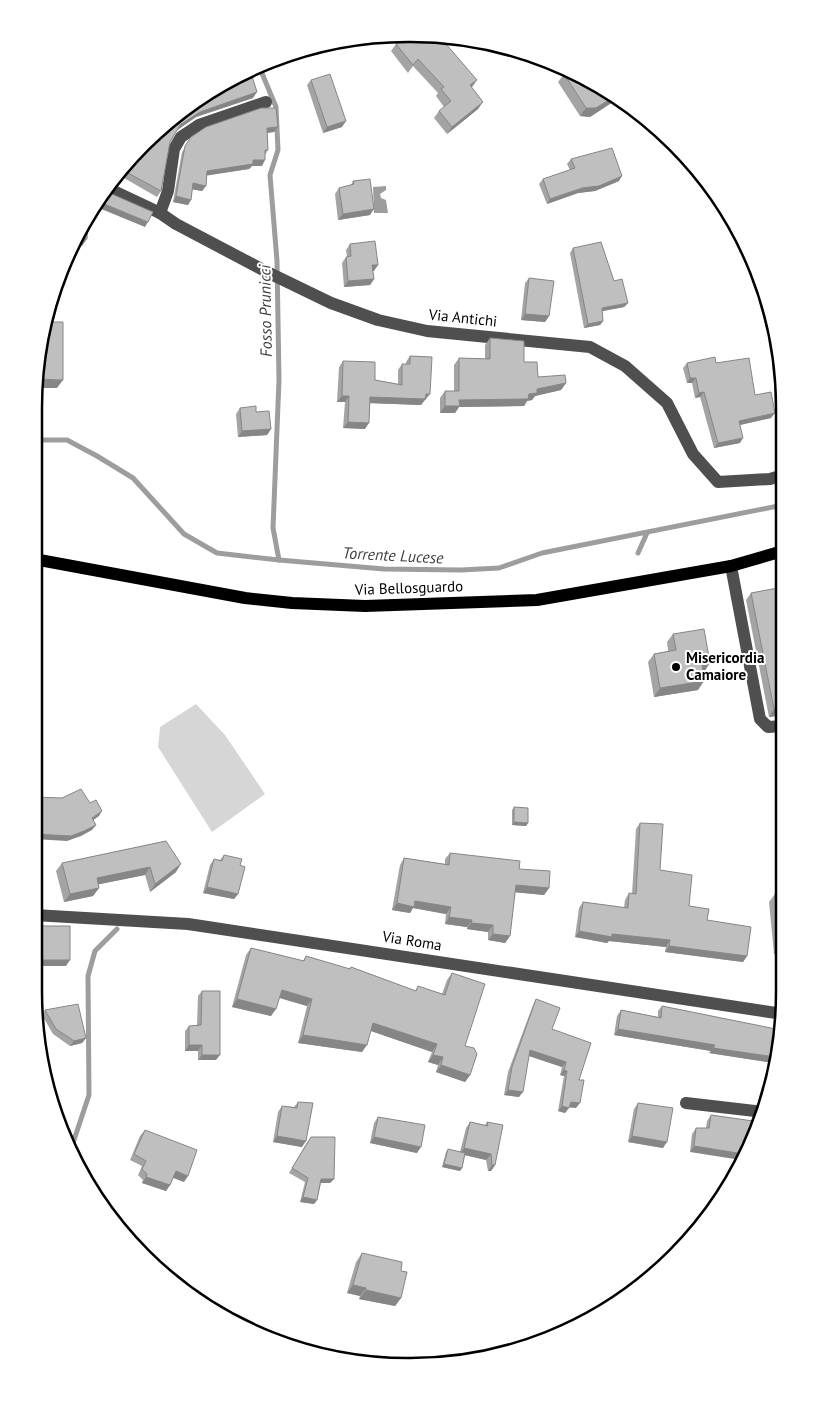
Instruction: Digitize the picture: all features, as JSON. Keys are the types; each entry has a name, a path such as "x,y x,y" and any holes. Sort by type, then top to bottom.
{"main road":[{"name":"Via Bellosguardo","path":"42,560 245,598 292,603 365,606 537,600 731,566 776,553"}],"street":[{"path":"160,212 168,190 174,149 181,137 200,124 266,102"},
{"name":"Via Antichi","path":"114,191 160,212 176,224 269,273 331,303 378,320 427,331 590,347 626,366 667,402 693,454 718,482 776,477"},
{"path":"731,566 760,719 768,727 776,726"},
{"name":"Via Roma","path":"42,915 188,924 775,1013"},
{"path":"686,1103 756,1111"}],"shaded area":[{"path":"386,186 386,190 380,194 381,198 386,200 388,213 374,213 373,187"},
{"path":"196,704 225,735 265,794 212,832 158,747 160,727"}],"building":[{"path":"409,42 447,45 477,80 470,85 483,102 452,127 439,111 451,101 441,89 444,87 418,59 413,65 396,44"},
{"path":"330,74 346,121 327,127 311,80"},
{"path":"252,78 257,92 200,112 180,125 170,142 161,191 128,173 167,133 186,118 205,104"},
{"path":"567,78 607,101 596,108 586,108"},
{"path":"261,108 276,108 278,127 267,128 268,150 265,150 265,160 253,160 253,164 207,171 206,186 193,183 191,200 176,196 185,146 191,137 206,127"},
{"path":"612,148 622,176 599,186 582,188 550,199 543,179 575,168 571,159"},
{"path":"370,179 374,209 343,214 339,188 354,184 353,181"},
{"path":"112,194 153,212 148,222 105,204"},
{"path":"375,241 378,265 372,265 374,279 348,281 346,257 351,256 350,244"},
{"path":"601,242 614,281 622,279 628,303 602,308 603,321 588,324 573,248"},
{"path":"529,278 554,281 549,316 525,314"},
{"path":"53,322 63,322 63,380 44,379"},
{"path":"490,338 524,341 524,362 537,362 538,377 565,375 566,383 537,389 537,393 529,394 528,399 459,400 460,406 445,406 445,391 459,391 459,358 490,359"},
{"path":"410,356 432,357 430,394 426,394 425,399 370,397 369,423 348,422 349,396 342,396 343,361 375,362 375,380 402,385 402,364 410,364"},
{"path":"715,357 716,363 749,358 755,395 771,392 775,413 739,421 743,438 718,443 704,392 699,393 696,378 690,378 687,363"},
{"path":"256,406 256,412 269,411 271,429 242,431 240,408"},
{"path":"776,588 776,709 774,709 751,593"},
{"name":"Misericordia Camaiore","path":"704,629 710,663 702,664 704,681 660,688 654,654 676,650 673,634"},
{"path":"81,789 90,803 96,800 102,811 92,818 96,825 71,836 42,834 42,797 62,798"},
{"path":"514,807 528,808 528,823 514,822"},
{"path":"640,823 663,824 660,870 692,875 689,906 709,909 707,920 751,927 747,956 669,946 670,940 612,934 612,937 579,931 583,902 628,908 629,893 636,894"},
{"path":"166,841 181,864 155,884 150,867 97,878 99,888 70,894 62,863"},
{"path":"450,853 520,861 519,869 550,871 549,888 516,885 510,936 493,934 493,925 471,923 472,920 449,917 451,907 415,901 414,907 397,903 404,858 449,865"},
{"path":"224,855 242,859 240,865 245,867 238,894 207,887 214,859 222,861"},
{"path":"42,926 70,926 70,960 42,960"},
{"path":"251,948 304,961 306,956 350,969 351,967 416,991 418,986 445,995 452,973 485,984 465,1046 474,1048 477,1054 470,1075 441,1065 443,1057 433,1055 437,1044 373,1023 367,1045 303,1035 312,999 282,990 276,1009 237,999"},
{"path":"202,991 220,991 220,1055 202,1055 202,1045 189,1045 189,1026 201,1025"},
{"path":"536,999 560,1008 552,1029 591,1043 579,1080 584,1080 580,1103 571,1102 569,1108 562,1106 567,1071 564,1070 566,1062 530,1050 523,1092 508,1090 512,1067"},
{"path":"78,1004 86,1038 74,1041 56,1029 45,1010"},
{"path":"662,1006 773,1028 769,1056 713,1048 715,1045 618,1029 621,1010 661,1018"},
{"path":"298,1102 313,1103 306,1141 277,1136 282,1106 297,1108"},
{"path":"638,1103 673,1108 667,1142 632,1136"},
{"path":"711,1115 752,1121 738,1153 694,1146 696,1128 709,1128"},
{"path":"378,1117 425,1125 421,1147 374,1137"},
{"path":"470,1122 488,1126 487,1122 503,1125 495,1165 492,1165 491,1154 464,1148"},
{"path":"145,1130 197,1150 188,1176 176,1171 170,1185 146,1177 147,1174 142,1169 146,1161 134,1154"},
{"path":"311,1137 335,1137 334,1179 321,1179 317,1200 303,1197 308,1178 292,1168"},
{"path":"448,1149 465,1153 462,1168 444,1164"},
{"path":"362,1253 402,1262 401,1271 407,1272 401,1298 353,1285"}],"waterway":[{"name":"Fosso Prunicci","path":"262,73 276,107 278,150 270,175 277,261 279,380 273,528 279,560"},
{"name":"Torrente Lucese","path":"42,440 67,440 133,478 184,534 217,553 279,560 384,569 461,570 499,568 542,553 776,506"},
{"path":"638,553 647,533"},
{"path":"74,1140 89,1095 88,976 95,951 117,929"}],"place":[{"name":"Misericordia Camaiore","path":"676,667"}]}
